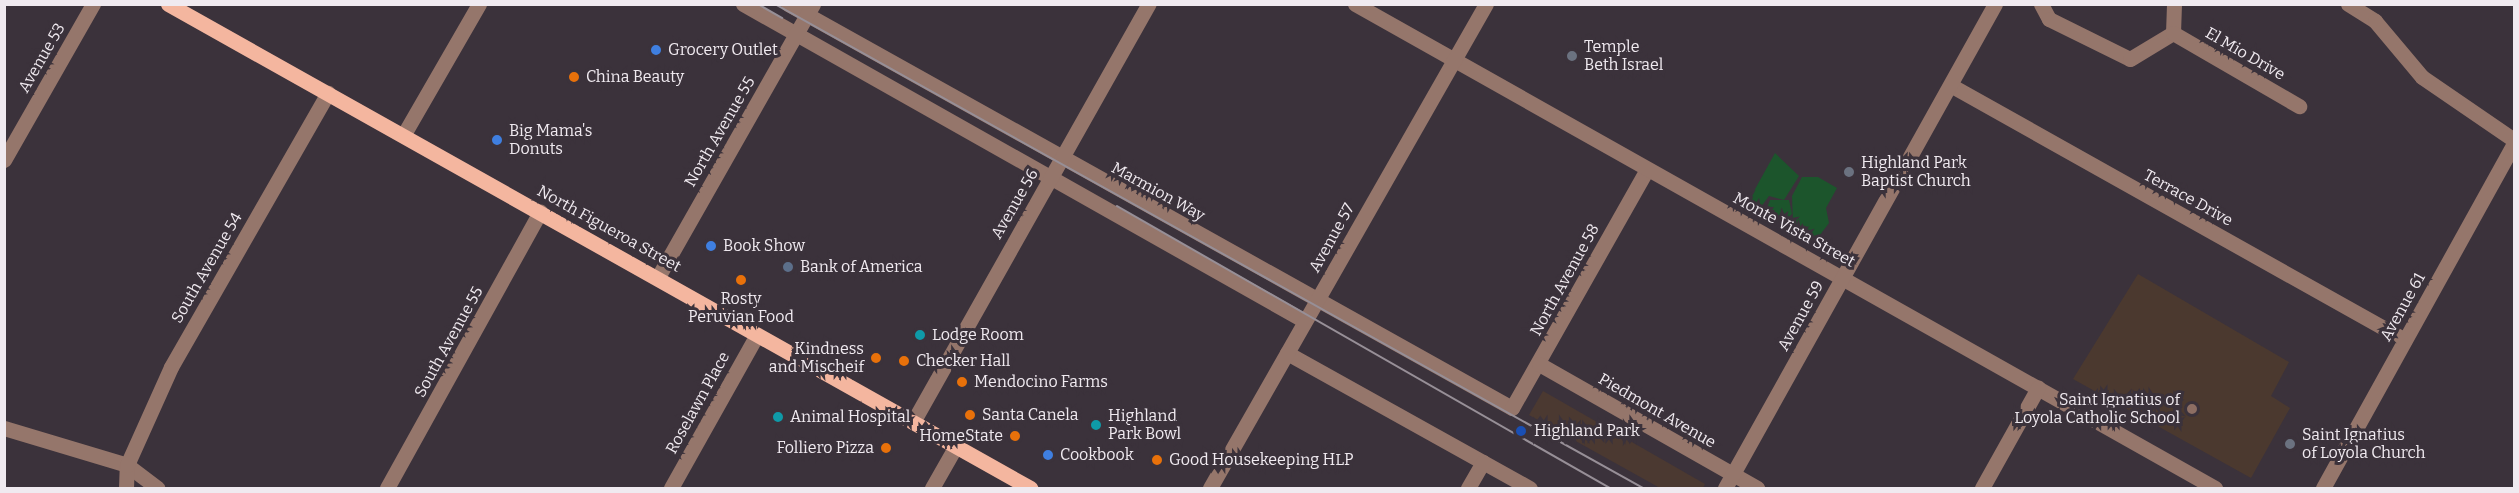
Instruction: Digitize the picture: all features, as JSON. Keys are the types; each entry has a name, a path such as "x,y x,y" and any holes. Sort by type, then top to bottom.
{"main road":[{"name":"North Figueroa Street","path":"168,4 405,134 1030,489"}],"street":[{"name":"Avenue 53","path":"4,160 93,4"},
{"path":"405,134 479,4"},
{"path":"743,4 1305,321"},
{"name":"Marmion Way","path":"788,4 810,10 1062,158 1512,408"},
{"name":"Avenue 56","path":"913,422 1149,4"},
{"name":"Monte Vista Street","path":"1355,4 2215,489"},
{"name":"Avenue 57","path":"1210,489 1452,60 1486,4"},
{"name":"Avenue 59","path":"1725,489 1952,86 1995,4"},
{"path":"2041,4 2059,25 2130,58 2173,33 2174,4"},
{"path":"2348,4 2375,21 2422,77 2514,141"},
{"name":"North Avenue 55","path":"658,277 810,10"},
{"name":"El Mio Drive","path":"2173,33 2299,106"},
{"name":"Terrace Drive","path":"1952,86 2405,340"},
{"name":"South Avenue 54","path":"127,465 171,367 328,93"},
{"name":"Avenue 61","path":"2323,489 2514,141"},
{"name":"North Avenue 58","path":"1512,408 1539,364 1647,169"},
{"name":"South Avenue 55","path":"387,489 540,212"},
{"name":"Roselawn Place","path":"671,489 757,335"},
{"path":"1287,353 1530,489"},
{"name":"Piedmont Avenue","path":"1539,364 1757,489"},
{"path":"1982,489 2038,388"},
{"path":"4,428 127,465 157,489"},
{"path":"932,489 956,446"},
{"path":"1468,489 1483,462"},
{"path":"126,489 127,465"}],"shaded area":[{"path":"2138,274 2289,362 2271,396 2290,408 2251,478 2073,379"},
{"path":"1543,391 1705,484 1703,488 1660,488 1529,415"}],"green space":[{"path":"1775,153 1799,176 1784,200 1769,196 1761,207 1749,200"},
{"path":"1802,177 1818,177 1837,188 1826,208 1829,223 1817,239 1793,225 1792,196"},
{"path":"1770,200 1789,200 1792,214 1786,221 1766,210"}],"tram line":[{"path":"758,4 782,18"},
{"path":"775,4 1643,488"},
{"path":"1117,206 1610,488"}],"place":[{"name":"Grocery Outlet","path":"656,50"},
{"name":"Temple Beth Israel","path":"1572,56"},
{"name":"China Beauty","path":"574,77"},
{"name":"Big Mama's Donuts","path":"497,140"},
{"name":"Highland Park Baptist Church","path":"1849,172"},
{"name":"Book Show","path":"711,246"},
{"name":"Bank of America","path":"788,267"},
{"name":"Rosty Peruvian Food","path":"741,280"},
{"name":"Lodge Room","path":"920,335"},
{"name":"Kindness and Mischeif","path":"876,358"},
{"name":"Checker Hall","path":"904,361"},
{"name":"Mendocino Farms","path":"962,382"},
{"name":"Saint Ignatius of Loyola Catholic School","path":"2192,409"},
{"name":"Santa Canela","path":"970,415"},
{"name":"Animal Hospital","path":"778,417"},
{"name":"Highland Park Bowl","path":"1096,425"},
{"name":"Highland Park","path":"1521,431"},
{"name":"HomeState","path":"1015,436"},
{"name":"Saint Ignatius of Loyola Church","path":"2290,444"},
{"name":"Folliero Pizza","path":"886,448"},
{"name":"Cookbook","path":"1048,455"},
{"name":"Good Housekeeping HLP","path":"1157,460"}]}
